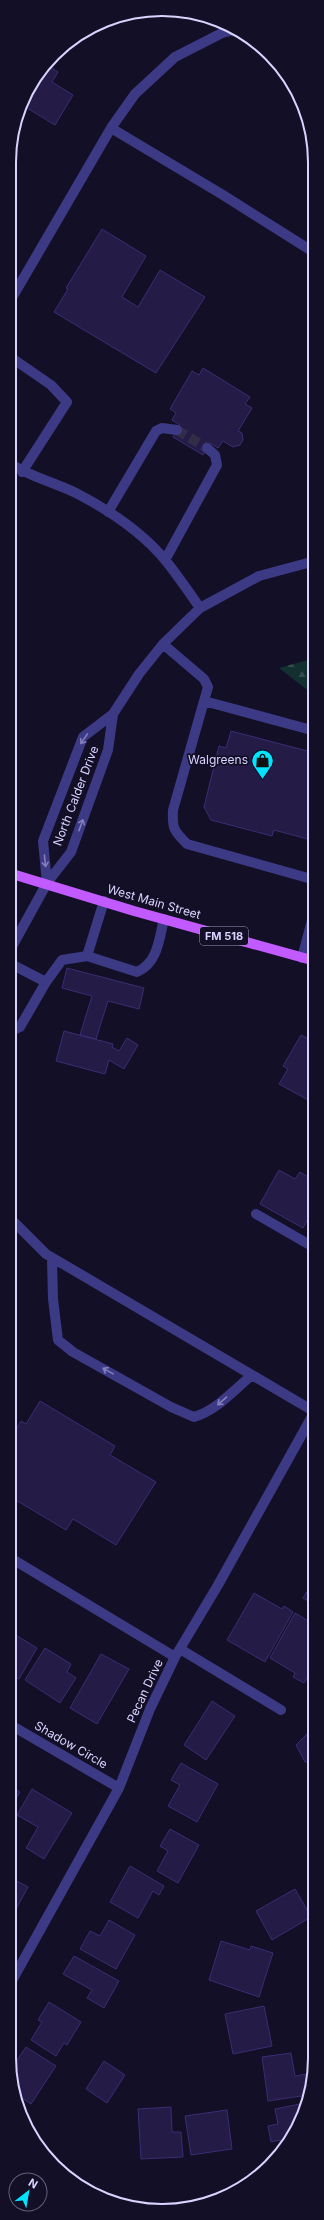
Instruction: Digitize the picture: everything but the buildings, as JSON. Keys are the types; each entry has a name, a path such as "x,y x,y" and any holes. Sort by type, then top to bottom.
{"main road":[{"name":"West Main Street","path":"16,874 164,919 308,959"}],"street":[{"path":"16,291 111,128 134,94 175,57 222,33 228,32"},
{"path":"111,128 203,182 308,249"},
{"path":"16,361 51,385 67,402 22,472"},
{"path":"108,512 156,431 162,428 177,430"},
{"path":"165,560 217,465 215,455 207,448"},
{"path":"16,468 22,472 75,493 108,512 140,536 165,560 200,608"},
{"name":"North Calder Drive","path":"47,883 43,841 83,737 113,714 139,674 163,644 200,608 259,576 308,563"},
{"path":"163,644 204,680 208,687 173,810 172,824 176,832 187,844 308,878"},
{"path":"204,701 308,729"},
{"name":"North Calder Drive","path":"47,883 71,852 108,750 113,714"},
{"path":"16,939 47,883"},
{"path":"87,956 104,901"},
{"path":"16,1029 20,1027 46,982 62,960 87,956 137,972 147,968 155,955 164,919"},
{"path":"302,958 308,935"},
{"path":"16,967 46,982"},
{"path":"256,1214 308,1244"},
{"path":"16,1225 52,1258 308,1407"},
{"path":"52,1258 52,1299 58,1340 73,1352 171,1407 194,1417 203,1414 216,1406 252,1375"},
{"name":"Pecan Drive","path":"16,1973 119,1788 150,1709 178,1653 218,1586 308,1424"},
{"path":"16,1561 281,1710"},
{"name":"Shadow Circle","path":"16,1728 119,1788"}],"green space":[{"path":"308,660 308,691 279,668"}],"tunnel":[{"path":"177,430 207,448"}],"place":[{"name":"Walgreens","path":"263,780"}]}
